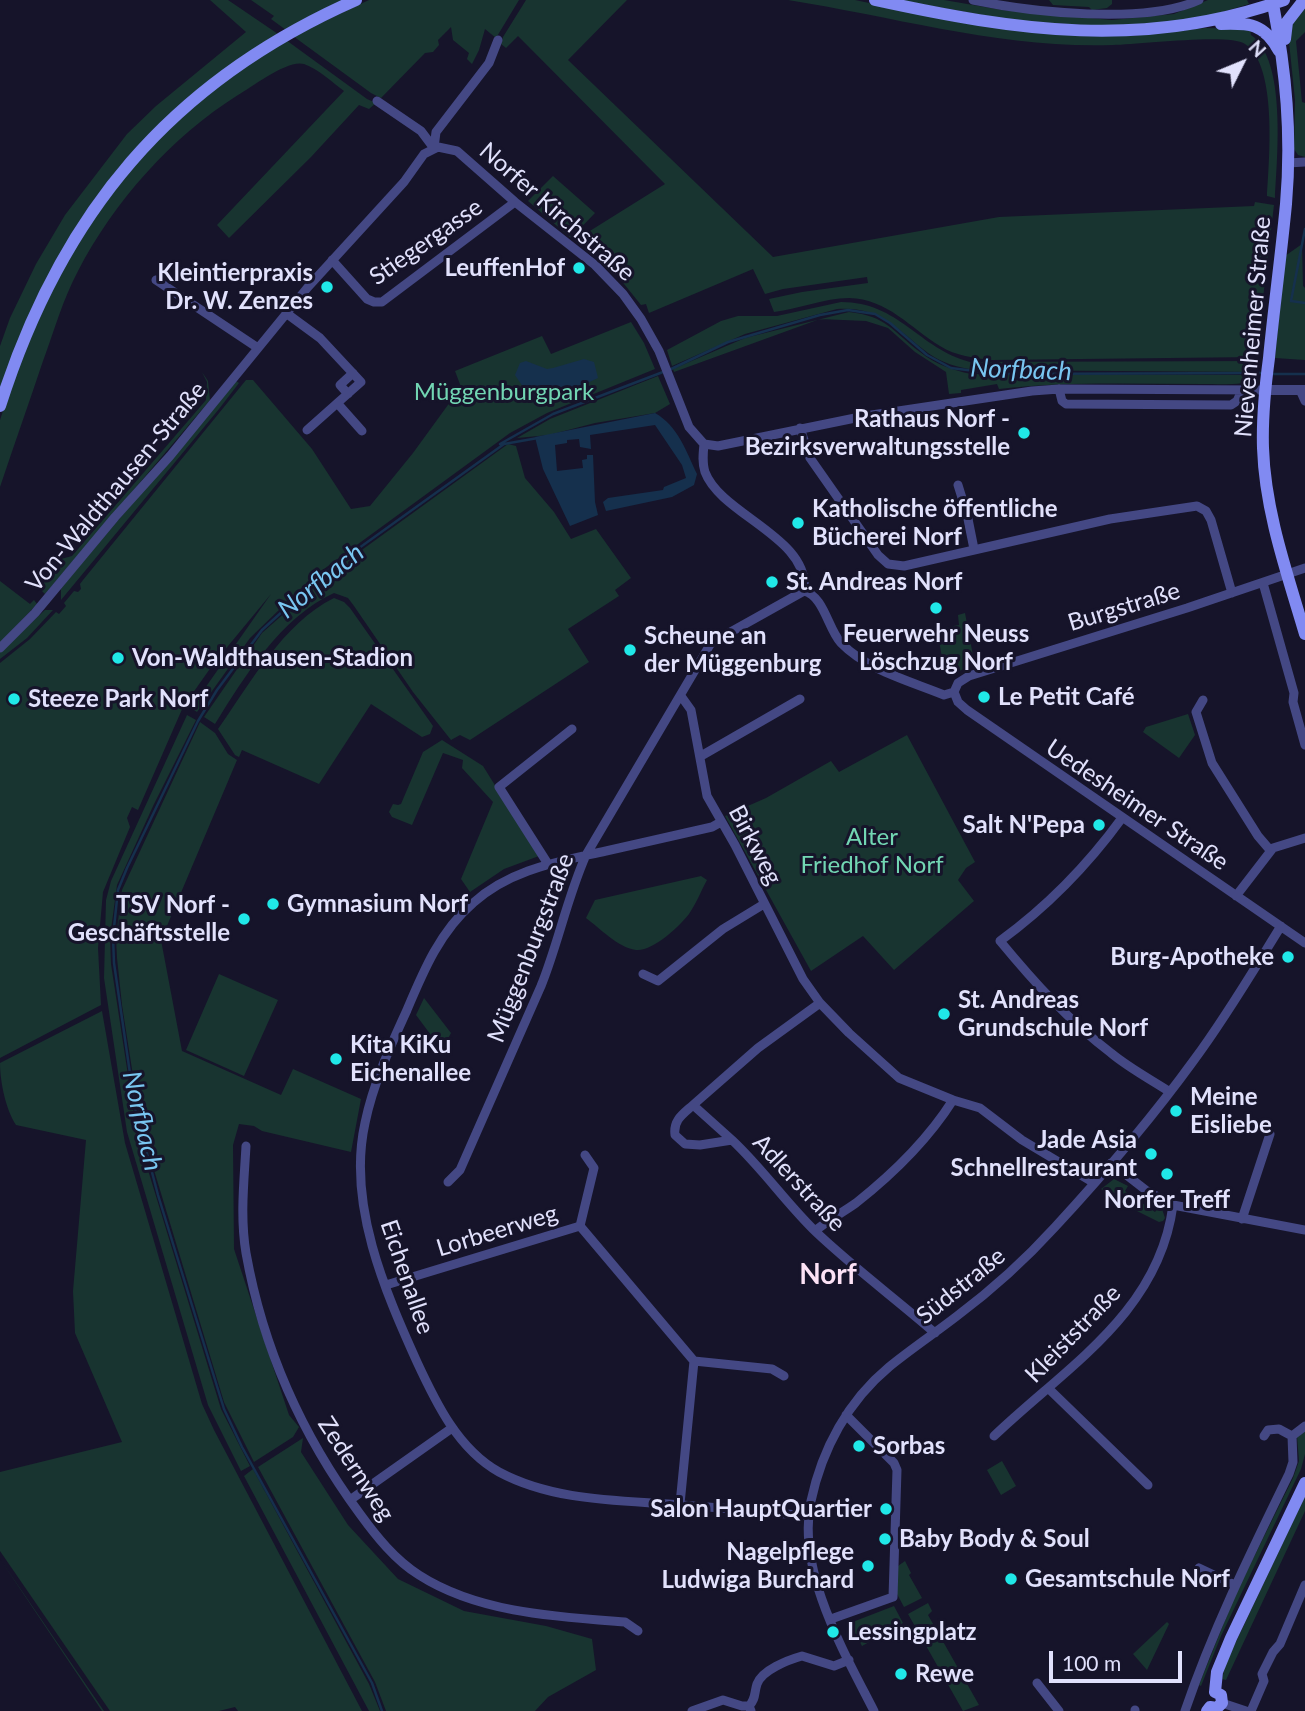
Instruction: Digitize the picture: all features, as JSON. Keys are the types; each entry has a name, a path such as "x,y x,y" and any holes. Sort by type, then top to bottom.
{"main road":[{"path":"0,406 26,333 55,270 89,215 134,158 170,120 229,71 303,25 356,0"},
{"path":"875,0 959,17 1045,29 1120,32 1198,24 1254,26 1269,35 1283,61"},
{"path":"1283,61 1287,22 1304,0"},
{"path":"1198,24 1277,1 1283,61"},
{"name":"Nievenheimer Straße","path":"1283,61 1289,115 1286,203 1262,429 1264,470 1271,511 1305,634"},
{"path":"1213,1703 1217,1672 1231,1637 1305,1483"}],"street":[{"path":"973,0 1019,8 1104,13 1167,10 1199,0"},
{"path":"439,148 436,132 489,63 498,40"},
{"name":"Norfer Kirchstraße","path":"377,101 421,131 439,148 457,151 607,276 641,318 689,427 705,444"},
{"name":"Von-Waldthausen-Straße","path":"0,648 35,613 170,456 286,313 404,182 421,157 439,148"},
{"path":"1288,163 1305,162"},
{"name":"Stiegergasse","path":"332,260 367,299 382,302 515,202"},
{"path":"156,280 258,348"},
{"path":"286,313 320,338 361,382 307,430"},
{"path":"1059,389 1062,401 1066,404 1231,405 1237,401 1242,390"},
{"path":"955,688 944,695 863,661 835,635 815,596 804,591 803,571 795,558 709,480 703,462 705,444 723,445 800,428 965,400 1059,389 1302,390 1305,401"},
{"path":"338,404 362,430"},
{"path":"800,428 807,453 881,559 892,565 904,566 1110,519 1197,506 1206,511 1210,520 1232,593"},
{"path":"958,485 974,549"},
{"name":"Burgstraße","path":"955,688 975,674 1305,568"},
{"path":"1263,583 1294,693 1293,702 1305,745"},
{"name":"Müggenburgstraße","path":"448,1182 460,1170 541,986 586,855 711,643 804,591"},
{"name":"Uedesheimer Straße","path":"955,688 958,702 967,710 1305,943"},
{"name":"Birkweg","path":"681,696 691,710 707,796 803,979 820,1003 899,1078 953,1101 980,1108 1022,1140 1094,1183"},
{"path":"701,756 800,699"},
{"path":"1203,700 1196,712 1209,756 1258,836 1270,850"},
{"path":"548,864 499,788 572,729"},
{"path":"1122,818 1063,889 1000,941 1028,975 1091,1037 1170,1092"},
{"name":"Eichenallee","path":"721,821 712,827 524,871 498,884 473,902 451,926 424,971 380,1072 364,1127 362,1181 365,1211 386,1285 427,1383 452,1428 500,1472 535,1487 589,1498 809,1516"},
{"path":"1236,896 1270,850 1305,838"},
{"path":"643,974 658,981 723,929 764,904"},
{"name":"Südstraße","path":"871,1710 818,1586 812,1560 809,1516 811,1502 828,1449 856,1399 880,1375 1008,1275 1094,1183 1170,1092 1223,1018 1281,926"},
{"path":"732,1140 692,1146 681,1142 675,1135 675,1125 692,1105 758,1048 820,1003"},
{"path":"815,1231 854,1204 903,1162 933,1131 953,1101"},
{"name":"Adlerstraße","path":"692,1105 751,1158 815,1231 855,1268 935,1333"},
{"path":"1242,1219 1270,1134"},
{"name":"Zedernweg","path":"246,1146 244,1233 250,1271 269,1340 305,1429 349,1500 380,1540 419,1576 470,1598 526,1612 625,1622 638,1631"},
{"path":"585,1155 594,1168 580,1226 694,1360 772,1369 784,1376"},
{"path":"1111,1163 1147,1191 1173,1205 1305,1230"},
{"name":"Kleiststraße","path":"994,1436 1090,1351 1142,1290 1164,1247 1173,1205"},
{"name":"Lorbeerweg","path":"386,1285 580,1226"},
{"path":"680,1504 694,1360"},
{"path":"1049,1389 1148,1485"},
{"path":"831,1619 893,1597 897,1470 894,1463 846,1415"},
{"path":"1292,1436 1305,1426"},
{"path":"349,1500 452,1428"},
{"path":"1264,1436 1268,1430 1274,1429 1292,1436"},
{"path":"1185,1711 1235,1585 1289,1474 1293,1462 1292,1436"},
{"path":"1194,1579 1200,1565 1235,1585"},
{"path":"1213,1703 1248,1711 1264,1681 1262,1674 1280,1644 1305,1585"},
{"path":"692,1711 723,1700 750,1708 755,1701 757,1683 764,1675 798,1657 834,1666 849,1660"},
{"path":"1037,1683 1059,1711"}],"green space":[{"path":"210,0 228,0 278,34 240,60 205,89 140,146 105,185 52,269 24,329 0,391 0,346 10,318 36,264 65,215 127,134 156,106 246,32"},
{"path":"251,0 345,0 286,30 271,19 274,16"},
{"path":"369,0 519,0 496,38 485,29 472,64 467,59 469,53 453,40 451,27 438,40 439,45 433,52 425,53 381,98 293,36"},
{"path":"526,0 627,0 568,60 773,257 999,217 1254,206 1255,202 1274,205 1256,357 992,360 952,352 875,303 849,298 774,312 769,299 868,283 867,277 765,294 753,269 649,313 646,304 641,305 616,274 577,239 665,184 518,36 506,48 501,44"},
{"path":"788,0 855,0 964,23 1131,36 1205,28 1250,29 1270,65 1275,87 1278,135 1275,198 1267,196 1270,138 1267,92 1256,55 1245,44 1221,40 1113,45 1031,42"},
{"path":"899,0 944,0 1002,10 1112,20 1174,14 1208,0 1247,0 1249,4 1202,18 1119,27 1016,21"},
{"path":"1049,0 1112,0 1112,4 1107,8 1092,10 1089,7 1053,5"},
{"path":"1305,5 1305,32 1296,41 1302,102 1305,103 1305,157 1298,155 1294,149 1295,100 1288,32 1290,23"},
{"path":"286,40 376,103 369,109 359,105 229,238 217,225 344,91 309,66 289,66 261,80 213,112 167,151 109,220 92,245 73,282 59,315 0,487 0,420 22,354 69,255 114,189 160,137 212,89"},
{"path":"553,176 595,213 571,238 528,201"},
{"path":"1302,244 1305,360 1275,358 1285,256"},
{"path":"841,302 878,309 936,347 970,362 1258,361 1257,372 974,370 956,366 928,353 877,315 852,309 837,309 745,334 672,366 667,350 721,321 738,316 777,316"},
{"path":"849,312 872,317 888,326 932,360 971,374 1257,375 1257,378 1253,381 1224,384 1076,384 999,389 997,384 949,394 946,372 915,352 888,328 866,321 821,319"},
{"path":"818,320 674,372 673,369 745,338"},
{"name":"Von-Waldthausen-Stadion","path":"631,322 655,369 547,413 510,433 313,577 250,638 197,712 191,708 271,594 214,663 183,707 138,810 132,807 127,818 130,827 103,892 98,948 101,1005 0,1058 0,663 30,639 56,612 59,614 74,591 81,589 83,580 246,380 253,380 312,449 351,509 370,506 413,453 461,387 455,371 542,336 551,354"},
{"path":"202,372 208,381 210,400 45,594 39,588 61,559 72,556 206,400 207,382"},
{"path":"658,376 670,404 655,413 595,423 549,435 517,438 550,419"},
{"path":"236,381 239,383 219,409 61,600 61,589 70,577"},
{"path":"508,444 516,446 525,478 554,512 571,539 596,529 631,578 615,590 619,596 568,629 589,662 470,740 460,735 451,740 413,692 348,598 334,593 297,617 281,633 252,668 215,724 204,717 262,633 330,573"},
{"path":"0,581 30,604 34,600 37,604 0,643"},
{"path":"334,598 350,608 433,726 430,734 422,737 371,704 319,784 242,750 239,757 235,755 218,729 255,674 283,639 316,609"},
{"path":"45,610 53,610 27,638 0,659 0,652"},
{"path":"965,613 975,666 945,675 937,629 959,625 958,615"},
{"path":"1188,714 1195,735 1179,758 1143,732 1146,727"},
{"path":"187,715 196,720 117,885 110,937 111,964 137,1134 221,1409 250,1466 241,1471 208,1405 127,1132 104,978 106,900 111,881"},
{"path":"200,722 215,733 228,754 237,760 161,940 182,1051 281,1095 293,1069 361,1099 351,1152 239,1124 233,1145 234,1249 289,1415 299,1427 293,1437 254,1462 224,1402 141,1127 117,958 116,937 122,890"},
{"name":"Alter Friedhof Norf","path":"907,735 975,862 966,868 958,880 974,901 894,970 863,936 811,971 725,816 766,798 831,761 839,772"},
{"path":"442,740 483,766 539,856 504,869 470,892 461,879 493,802 462,768 463,760 443,753 412,825 392,817 389,812 393,804 401,804 423,752"},
{"path":"701,876 707,880 689,914 657,943 643,950 622,945 586,918 595,900"},
{"path":"219,974 278,1000 244,1076 186,1050"},
{"path":"424,998 451,1033 442,1050 416,1015"},
{"path":"102,1011 125,1143 202,1404 362,1711 238,1711 235,1707 219,1711 110,1711 0,1551 0,1472 122,1442 75,1333 73,1291 86,1140 16,1125 7,1104 0,1071 0,1063"},
{"path":"1114,1179 1128,1186 1125,1191 1155,1212 1159,1207 1162,1209 1165,1218 1163,1221 1159,1222 1121,1203 1101,1189"},
{"path":"1305,1430 1305,1454 1301,1469 1221,1636 1201,1686 1199,1685 1236,1593 1293,1478 1299,1461 1297,1436"},
{"path":"303,1438 301,1452 348,1525 398,1579 464,1611 546,1626 592,1639 596,1670 548,1697 535,1711 386,1711 375,1682 258,1467"},
{"path":"1002,1461 1016,1486 1001,1495 987,1470"},
{"path":"253,1469 369,1684 380,1711 369,1711 244,1476"},
{"path":"1305,1496 1305,1511 1226,1680 1222,1679 1226,1663"},
{"path":"0,1559 104,1711 102,1711"},
{"path":"905,1561 911,1573 909,1575 922,1598 904,1607 896,1592 898,1566"},
{"path":"928,1603 932,1611 928,1615 979,1705 963,1711 908,1614"},
{"path":"894,1606 903,1623 862,1646 850,1623"},
{"path":"1167,1622 1169,1624 1147,1670 1133,1654"}],"water":[{"path":"584,359 594,362 598,378 560,396 547,396 538,400 527,392 515,375 520,363 526,361 547,369"},
{"path":"655,413 670,425 680,440 697,474 694,485 672,497 606,511 603,502 608,498 663,490 664,487 686,478 682,465 655,425 590,435 591,449 580,447 579,439 567,440 567,443 555,445 557,471 583,468 582,460 587,459 587,455 593,455 598,515 570,526 543,469 535,437"}],"waterway":[{"path":"1305,229 1291,301 1305,303"},
{"name":"Norfbach","path":"669,370 728,342 820,315 848,310 875,314 890,323 927,355 951,368 999,374 1263,373"},
{"name":"Norfbach","path":"382,1711 372,1683 242,1447 224,1409 158,1195 135,1108 114,963 113,937 118,890 198,721 217,690 262,630 327,571 504,444 500,444 553,414 663,372"},
{"name":"Norfbach","path":"1270,374 1305,374"},
{"path":"504,444 538,438"}],"place":[{"name":"LeuffenHof","path":"579,268"},
{"name":"Kleintierpraxis Dr. W. Zenzes","path":"327,287"},
{"name":"Rathaus Norf - Bezirksverwaltungsstelle","path":"1024,433"},
{"name":"Katholische öffentliche Bücherei Norf","path":"798,523"},
{"name":"St. Andreas Norf","path":"772,582"},
{"name":"Feuerwehr Neuss Löschzug Norf","path":"936,608"},
{"name":"Scheune an der Müggenburg","path":"630,650"},
{"name":"Von-Waldthausen-Stadion","path":"118,658"},
{"name":"Le Petit Café","path":"984,697"},
{"name":"Steeze Park Norf","path":"14,699"},
{"name":"Salt N'Pepa","path":"1099,825"},
{"name":"Gymnasium Norf","path":"273,904"},
{"name":"TSV Norf - Geschäftsstelle","path":"244,919"},
{"name":"Burg-Apotheke","path":"1288,957"},
{"name":"St. Andreas Grundschule Norf","path":"944,1014"},
{"name":"Kita KiKu Eichenallee","path":"336,1059"},
{"name":"Meine Eisliebe","path":"1176,1111"},
{"name":"Jade Asia Schnellrestaurant","path":"1151,1154"},
{"name":"Norfer Treff","path":"1167,1174"},
{"name":"Sorbas","path":"859,1446"},
{"name":"Salon HauptQuartier","path":"886,1509"},
{"name":"Baby Body & Soul","path":"885,1539"},
{"name":"Nagelpflege Ludwiga Burchard","path":"868,1566"},
{"name":"Gesamtschule Norf","path":"1011,1579"},
{"name":"Lessingplatz","path":"833,1632"},
{"name":"Rewe","path":"901,1674"}],"district":[{"name":"Norf","path":"828,1275"}],"park label":[{"name":"Müggenburgpark","path":"504,392"}]}
